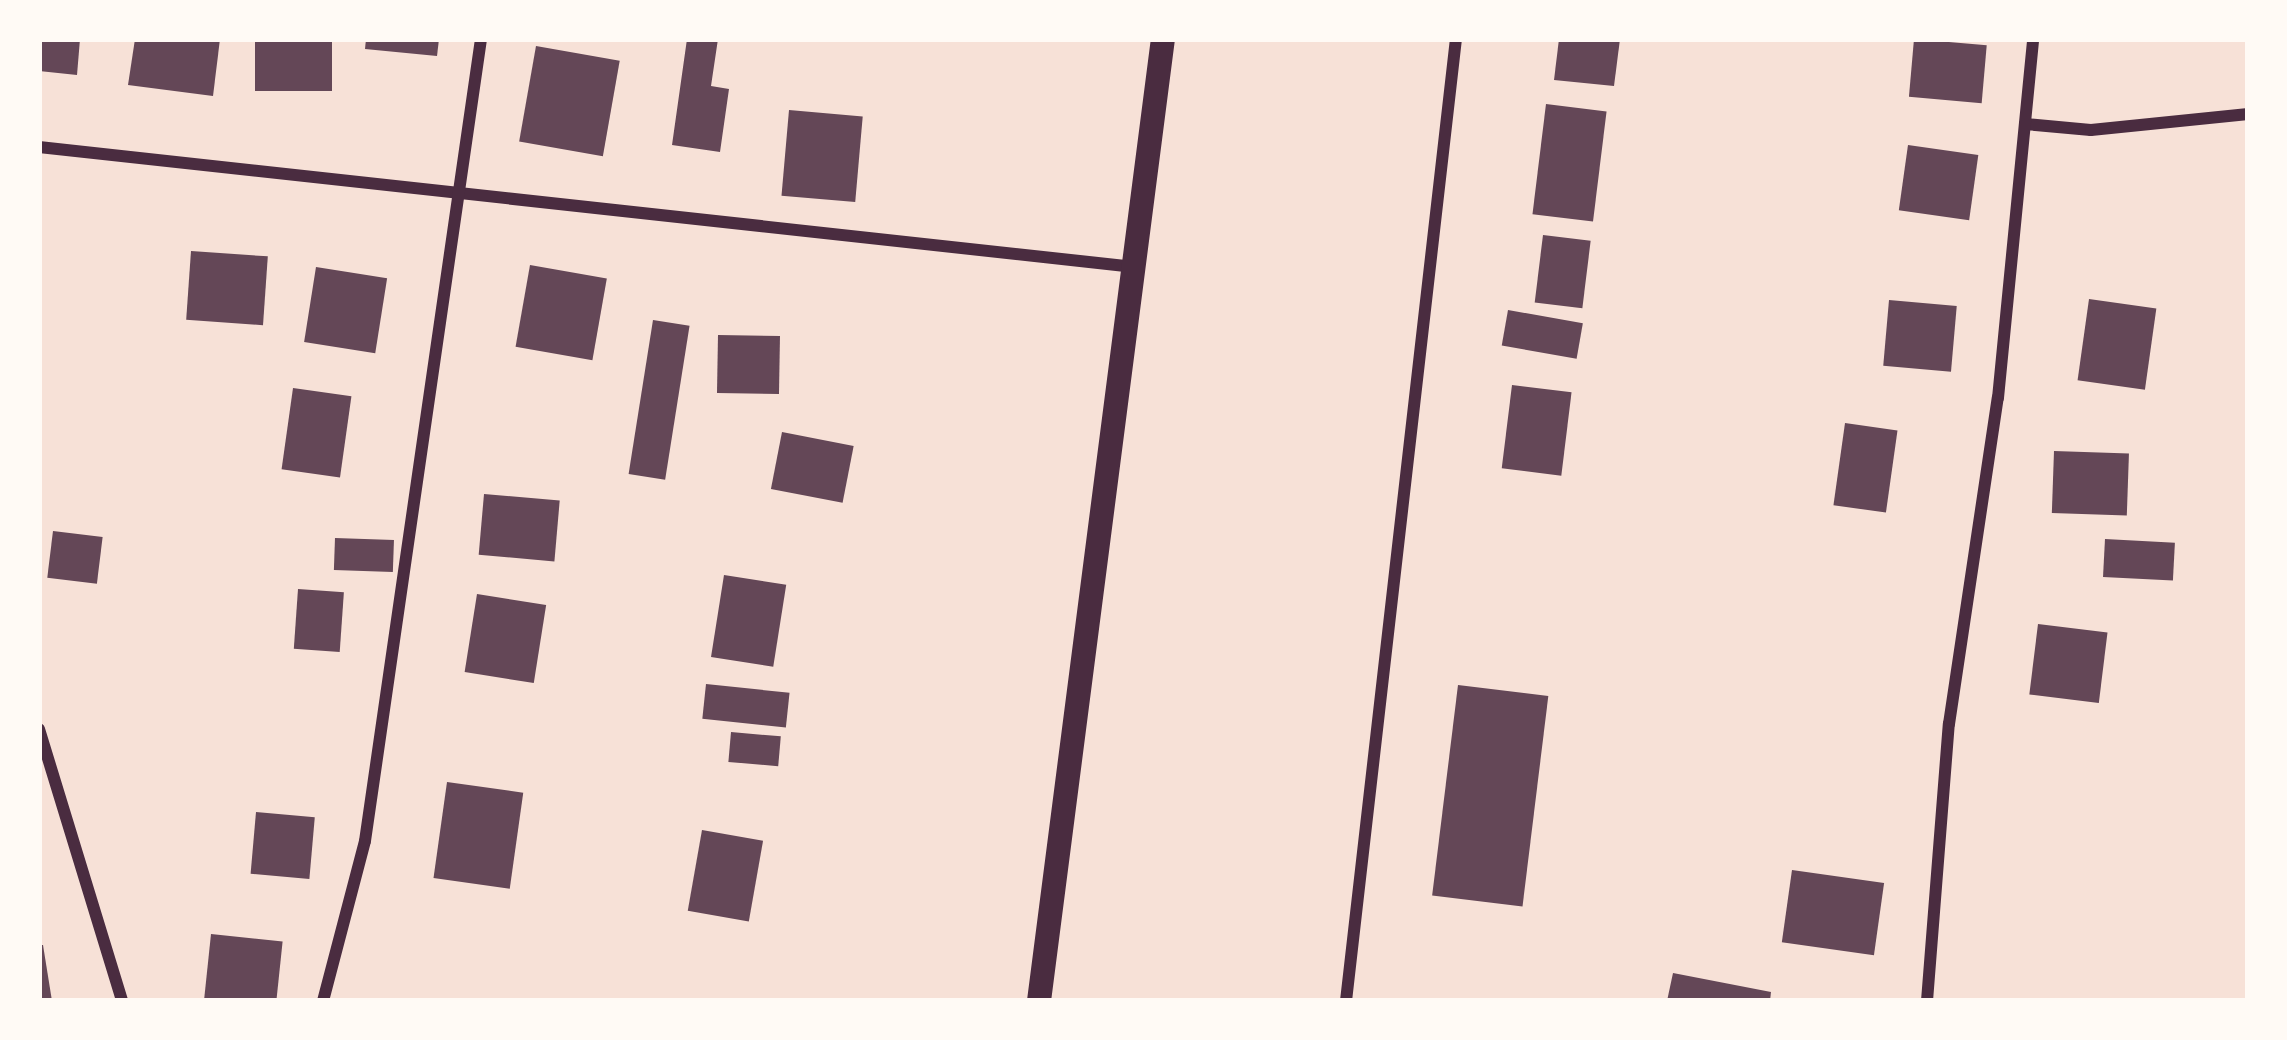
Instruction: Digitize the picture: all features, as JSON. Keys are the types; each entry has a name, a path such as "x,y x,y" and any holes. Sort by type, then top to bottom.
{"main road":[{"path":"1039,1001 1163,39"}],"street":[{"path":"322,1001 365,841 481,39"},
{"path":"1346,1001 1456,39"},
{"path":"1927,1001 1949,724 1998,398 2033,39"},
{"path":"2025,124 2091,130 2248,114"},
{"path":"39,147 1134,267"},
{"path":"39,730 122,1001"}],"building":[{"path":"39,39 80,39 77,75 39,71"},
{"path":"135,39 220,39 213,96 128,85"},
{"path":"255,39 332,39 332,91 255,91"},
{"path":"366,39 439,39 437,56 365,49"},
{"path":"687,39 718,39 711,86 729,89 720,152 672,145"},
{"path":"1559,39 1620,39 1614,86 1554,80"},
{"path":"1914,39 1987,45 1982,103 1909,97"},
{"path":"536,46 620,61 603,156 519,142"},
{"path":"1546,104 1607,111 1593,222 1532,214"},
{"path":"789,110 863,116 855,202 782,196"},
{"path":"1908,145 1978,155 1969,220 1899,210"},
{"path":"1543,235 1591,241 1582,308 1535,302"},
{"path":"191,251 268,256 263,325 186,320"},
{"path":"530,265 607,279 592,360 516,347"},
{"path":"316,267 387,278 375,353 304,342"},
{"path":"2089,299 2156,308 2145,390 2078,380"},
{"path":"1889,300 1957,306 1951,372 1883,366"},
{"path":"1508,310 1583,323 1577,359 1502,345"},
{"path":"653,320 690,326 665,480 629,474"},
{"path":"718,335 780,336 779,394 717,393"},
{"path":"1512,385 1572,392 1561,476 1502,468"},
{"path":"293,388 351,396 340,477 282,469"},
{"path":"1845,423 1897,430 1886,513 1833,505"},
{"path":"782,432 854,446 843,503 771,489"},
{"path":"2054,451 2129,454 2127,516 2052,513"},
{"path":"484,494 560,501 554,561 479,555"},
{"path":"53,531 103,537 97,584 47,578"},
{"path":"335,538 394,540 393,572 334,570"},
{"path":"2105,539 2175,543 2173,581 2103,577"},
{"path":"724,575 786,585 773,667 711,657"},
{"path":"298,589 344,592 340,652 294,649"},
{"path":"477,594 546,605 534,683 465,672"},
{"path":"2038,624 2107,633 2099,703 2029,694"},
{"path":"706,684 790,693 786,728 702,719"},
{"path":"1458,685 1548,696 1522,907 1432,895"},
{"path":"731,732 781,736 778,766 728,762"},
{"path":"447,782 523,793 510,889 434,878"},
{"path":"256,812 315,817 309,879 251,874"},
{"path":"702,830 763,841 749,922 688,911"},
{"path":"1792,870 1884,883 1874,955 1782,942"},
{"path":"211,934 283,942 276,1001 204,1001"},
{"path":"39,945 43,945 52,1001 39,1001"},
{"path":"1673,973 1771,992 1770,1001 1667,1001"}]}
